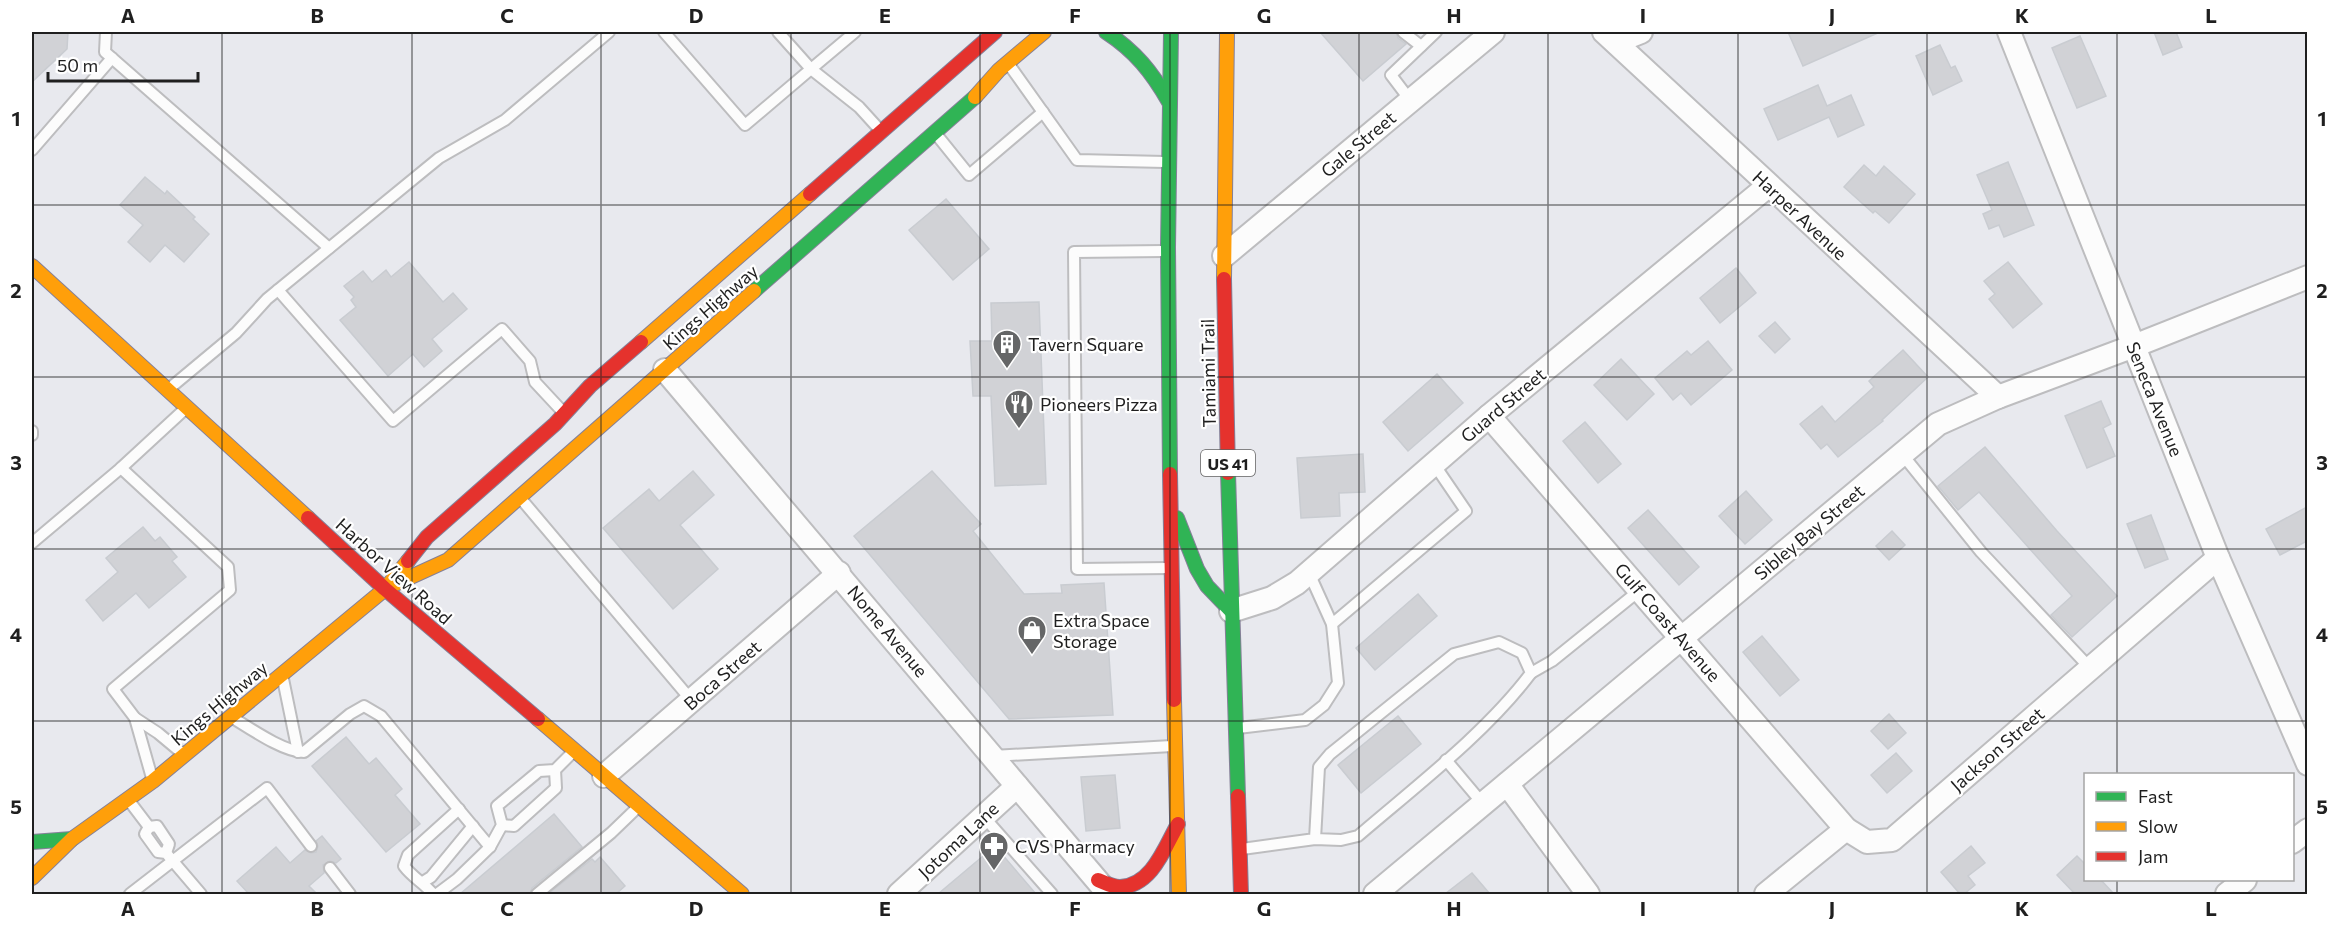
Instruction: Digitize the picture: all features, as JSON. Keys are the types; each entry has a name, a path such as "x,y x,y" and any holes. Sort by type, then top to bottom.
{"main road":[{"name":"Kings Highway","path":"32,878 72,839 153,781 385,589 427,537 564,413 590,386 995,32"},
{"name":"Kings Highway","path":"385,589 448,560 968,105 1008,63 1044,32"},
{"path":"1106,32 1125,43 1149,66 1169,102"},
{"path":"1171,32 1168,162 1170,500 1179,894"},
{"name":"Tamiami Trail","path":"1227,32 1224,256 1231,611 1241,894"},
{"path":"881,131 906,159"},
{"name":"Harbor View Road","path":"32,266 385,589 742,894"},
{"path":"1170,500 1197,569 1207,586 1231,611"},
{"path":"1104,887 1137,885 1149,874 1178,824"},
{"path":"32,842 72,839"}],"street":[{"name":"Gale Street","path":"1224,256 1493,32"},
{"path":"1610,37 1641,32"},
{"name":"Seneca Avenue","path":"2009,32 2218,558 2307,764"},
{"name":"Harper Avenue","path":"1610,37 1998,397"},
{"name":"Guard Street","path":"1231,611 1272,598 1297,583 1489,416 1768,186"},
{"name":"Sibley Bay Street","path":"1375,894 1938,424 1998,397 2307,277"},
{"name":"Nome Avenue","path":"665,370 840,573 1104,887"},
{"name":"Gulf Coast Avenue","path":"1489,416 1846,829"},
{"name":"Jackson Street","path":"1846,829 1867,842 1892,840 2218,558"},
{"name":"Boca Street","path":"604,777 840,573"},
{"path":"1507,784 1588,894"},
{"name":"Jotoma Lane","path":"899,894 1017,786"},
{"path":"1767,894 1846,829"},
{"path":"2294,840 2307,830"},
{"path":"2227,894 2243,881"}],"lane":[{"path":"106,32 105,52 329,248"},
{"path":"168,390 236,333 267,299 439,158 505,120 609,32"},
{"path":"664,32 745,125 855,32"},
{"path":"778,32 812,69 859,107 881,131"},
{"path":"1403,32 1421,46"},
{"path":"1410,100 1391,75 1436,32"},
{"path":"33,145 112,58"},
{"path":"1008,63 1077,160 1168,162"},
{"path":"935,133 969,175 1043,112"},
{"path":"1168,251 1074,252 1076,498 1077,569 1171,568"},
{"path":"278,290 393,421 502,329 530,361 535,382 564,413"},
{"path":"32,543 121,468 187,407"},
{"path":"1902,454 1981,552 2090,668"},
{"path":"1332,624 1466,510 1434,464"},
{"path":"121,468 228,567 230,590 113,689 135,718 185,755"},
{"path":"520,497 692,700"},
{"path":"1235,728 1305,720 1324,705 1338,684 1332,624 1309,573"},
{"path":"1239,850 1315,838 1341,840 1358,836 1446,760 1516,693 1531,673 1552,662 1640,590"},
{"path":"1315,838 1319,767 1330,754 1454,654 1499,642 1522,653 1531,673"},
{"path":"282,674 298,752"},
{"path":"230,717 266,738 298,752 304,752 350,714 364,706 372,709 381,716 490,847"},
{"path":"135,718 153,781"},
{"path":"992,756 1176,746"},
{"path":"459,810 408,855 404,866 412,876 423,882 435,894 457,879 490,847 502,825 497,806 539,771 555,770 574,750"},
{"path":"1446,760 1483,804"},
{"path":"502,825 514,826 556,788 555,770"},
{"path":"130,894 170,856 267,788 310,846"},
{"path":"128,800 149,827 157,826 169,844 170,856 201,894"},
{"path":"537,894 611,834 639,806"},
{"path":"984,816 1052,894"},
{"path":"423,882 431,877 473,826"},
{"path":"330,868 350,894"}],"building":[{"path":"32,32 68,32 67,49 32,82"},
{"path":"1320,32 1396,32 1398,38 1406,44 1363,81"},
{"path":"1788,32 1880,32 1803,66"},
{"path":"2154,32 2176,32 2182,47 2163,55"},
{"path":"2080,36 2106,96 2077,108 2052,48"},
{"path":"1940,45 1951,68 1955,66 1962,81 1933,95 1916,56"},
{"path":"1818,85 1827,106 1851,95 1864,125 1838,137 1829,117 1778,140 1764,109"},
{"path":"2008,162 2034,225 2004,237 1999,225 1989,229 1983,214 1992,210 1977,175"},
{"path":"1864,165 1876,176 1884,166 1915,194 1889,223 1875,211 1873,213 1844,187"},
{"path":"145,177 165,194 167,191 195,217 193,219 209,234 184,262 165,245 150,262 128,242 143,225 120,205"},
{"path":"946,199 989,249 953,280 909,230"},
{"path":"409,262 443,302 453,293 467,309 432,339 442,351 424,367 413,354 388,376 340,320 356,307 351,300 354,297 344,286 363,271 372,282 386,270 391,277"},
{"path":"2008,262 2042,304 2013,328 1989,299 1995,294 1984,281"},
{"path":"1736,268 1756,293 1720,323 1700,298"},
{"name":"Tavern Square","path":"1039,302 1046,484 995,486 991,396 973,396 970,341 992,341 991,303"},
{"path":"1775,322 1790,339 1775,353 1759,336"},
{"path":"1708,341 1732,370 1691,405 1681,393 1673,400 1655,378 1687,351 1691,355"},
{"path":"1903,350 1928,377 1883,421 1838,457 1827,444 1821,449 1800,424 1822,406 1835,422 1874,387 1869,381"},
{"path":"1621,359 1654,394 1627,420 1594,385"},
{"path":"1437,374 1463,403 1408,451 1383,422"},
{"path":"2101,401 2111,424 2103,428 2115,456 2087,468 2065,416"},
{"path":"1585,422 1621,464 1598,483 1563,441"},
{"path":"1985,447 2057,531 2117,596 2072,637 2051,615 2072,596 1979,492 1958,510 1938,486"},
{"path":"1363,454 1365,492 1339,493 1340,516 1301,518 1297,458"},
{"path":"693,471 714,495 680,525 718,569 673,609 603,528 649,489 659,501"},
{"name":"Extra Space Storage","path":"932,471 981,524 973,531 1024,594 1062,593 1061,585 1104,583 1113,715 1009,719 854,536"},
{"path":"1746,491 1772,520 1745,544 1719,516"},
{"path":"2307,507 2307,541 2280,555 2266,529"},
{"path":"1648,510 1699,567 1679,585 1628,528"},
{"path":"2151,515 2168,559 2145,568 2127,524"},
{"path":"143,527 155,541 160,537 177,557 172,561 186,577 149,608 136,593 103,621 86,600 118,572 106,558"},
{"path":"1892,531 1905,545 1889,560 1876,546"},
{"path":"1418,594 1437,616 1375,670 1356,648"},
{"path":"1762,636 1799,680 1780,696 1743,652"},
{"path":"1889,714 1906,733 1888,749 1871,731"},
{"path":"1398,716 1421,744 1361,793 1338,765"},
{"path":"346,737 369,764 376,758 402,789 395,795 420,824 386,852 312,766"},
{"path":"1896,753 1912,771 1887,793 1871,775"},
{"path":"1115,775 1120,828 1086,831 1081,777"},
{"path":"554,814 582,847 532,888 530,894 460,894"},
{"path":"322,836 341,859 336,863 330,861 323,865 324,873 309,886 317,894 249,894 237,881 276,847 290,863 305,850 311,853 316,852 318,846 316,841"},
{"name":"CVS Pharmacy","path":"995,846 1036,894 938,894"},
{"path":"1971,846 1985,863 1968,876 1975,885 1964,894 1960,894 1941,872"},
{"path":"2077,856 2084,863 2084,881 2102,881 2114,894 2075,894 2057,875"},
{"path":"600,857 625,886 616,894 548,894 592,859 595,862"},
{"path":"1472,873 1490,894 1445,894"}],"traffic: fast":[{"path":"1106,32 1142,63 1169,102"},
{"path":"1170,474 1168,247 1171,32"},
{"path":"754,291 975,97"},
{"path":"1228,473 1238,796"},
{"path":"1177,518 1197,569 1207,586 1231,611"},
{"path":"32,842 72,839"}],"traffic: slow":[{"path":"975,97 999,70 1044,32"},
{"path":"1224,279 1227,32"},
{"path":"641,342 810,194"},
{"path":"32,266 308,518"},
{"path":"391,586 448,560 754,291"},
{"path":"32,878 72,839 153,781 385,589 408,561"},
{"path":"1174,700 1179,894"},
{"path":"538,719 742,894"}],"traffic: jam":[{"path":"810,194 995,32"},
{"path":"1224,279 1228,473"},
{"path":"408,561 427,537 555,424 590,386 641,342"},
{"path":"1170,474 1174,700"},
{"path":"308,518 385,589 538,719"},
{"path":"1238,796 1241,894"},
{"path":"1098,880 1120,887 1141,880 1156,864 1178,824"}],"place":[{"name":"Tavern Square","path":"1007,370"},
{"name":"Pioneers Pizza","path":"1019,430"},
{"name":"Extra Space Storage","path":"1032,656"},
{"name":"CVS Pharmacy","path":"994,872"}]}
